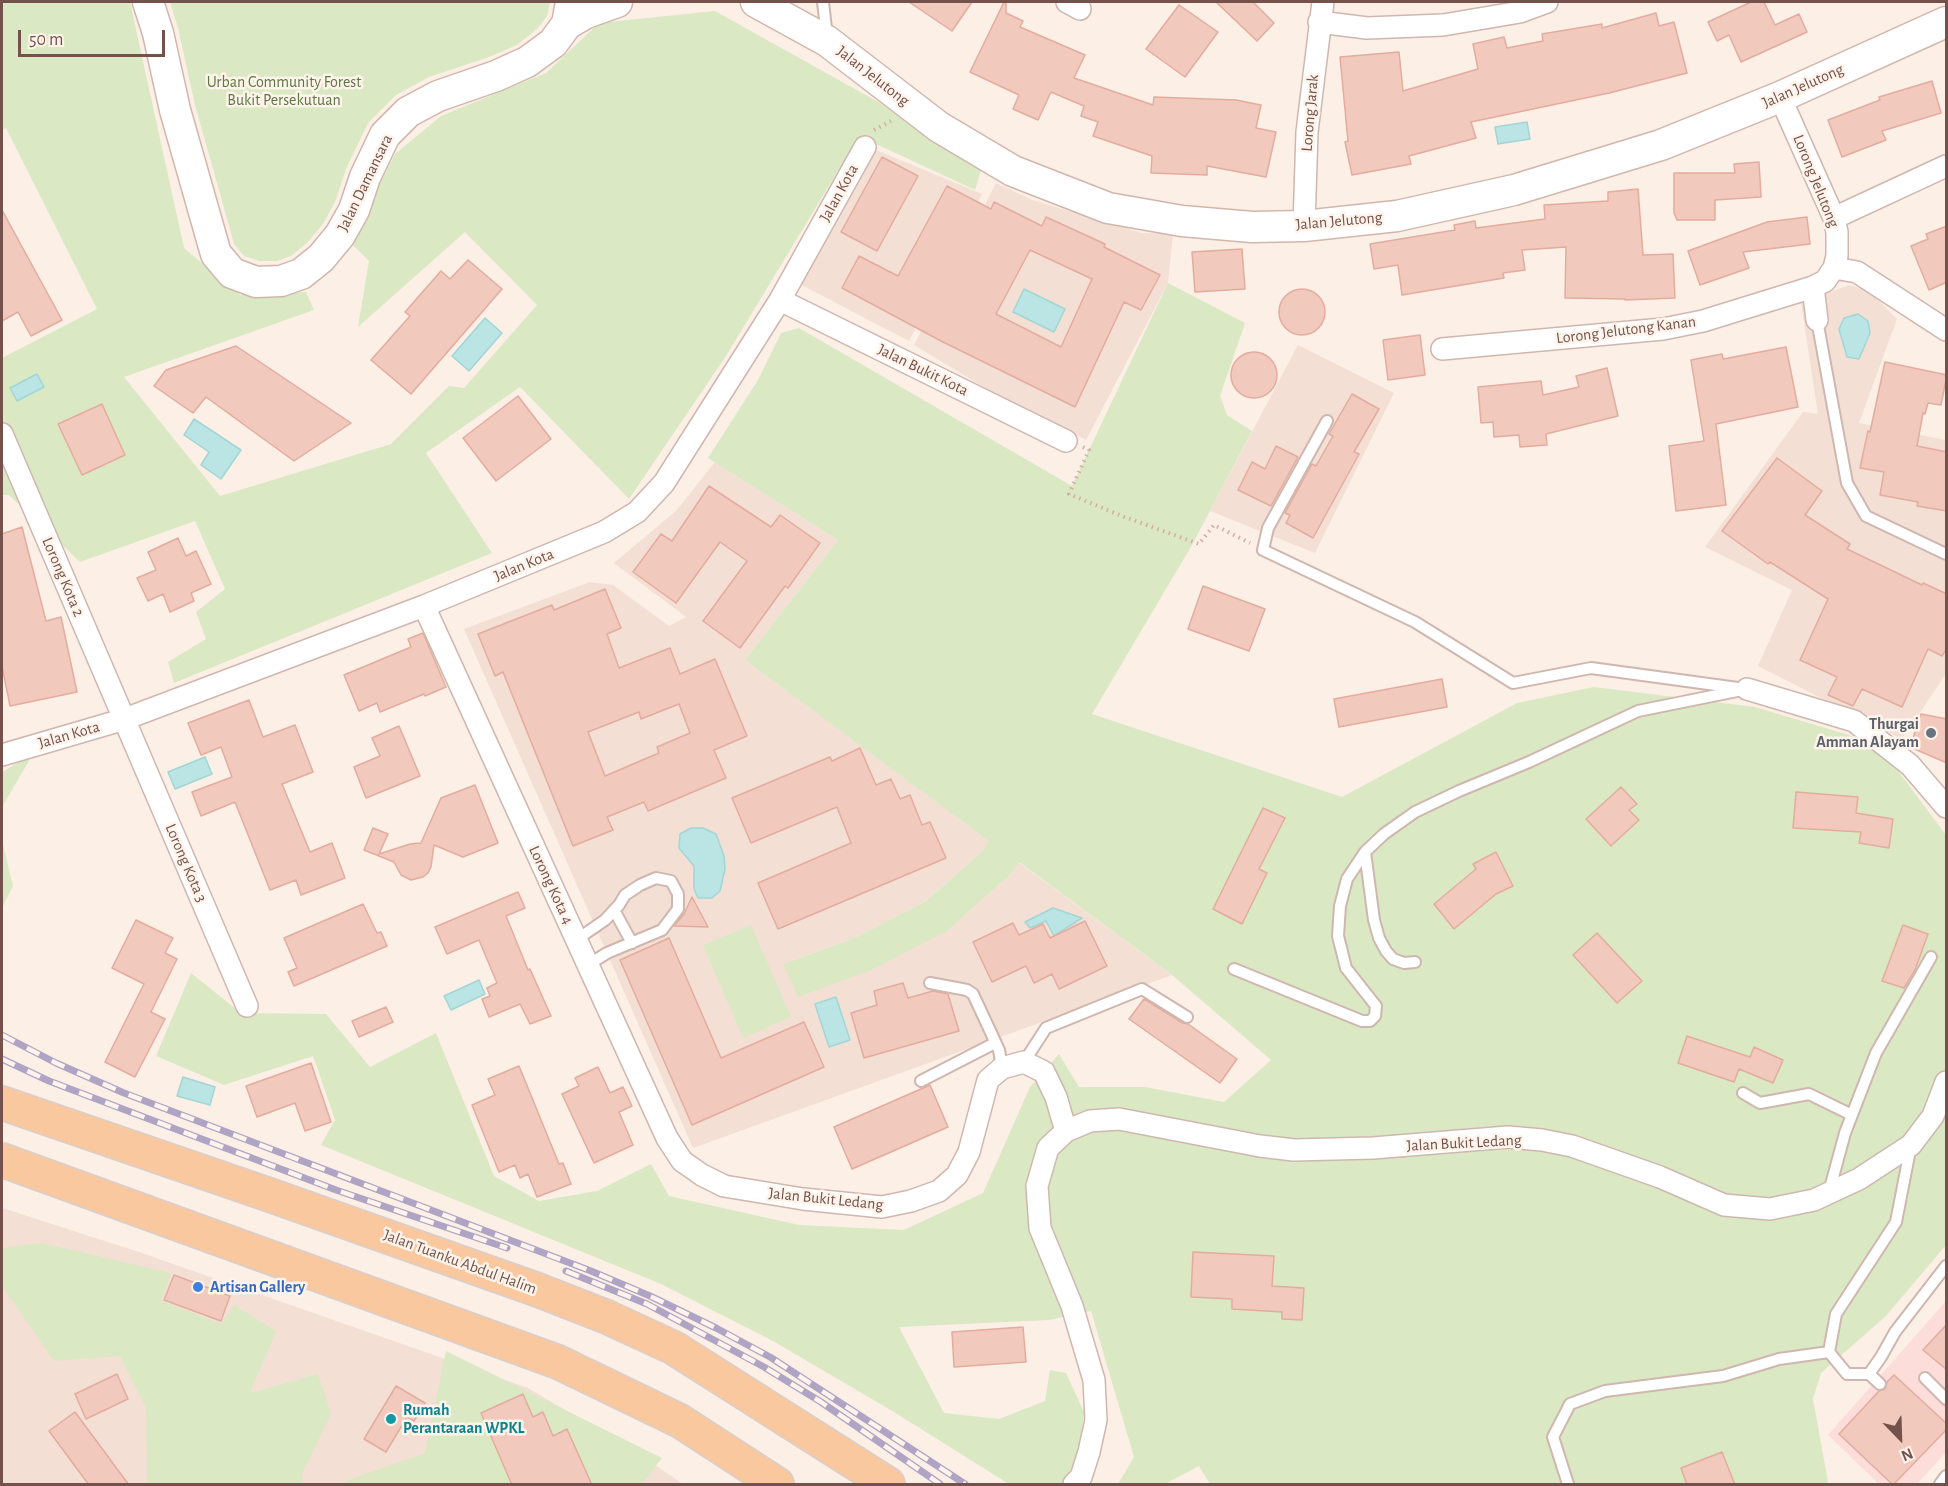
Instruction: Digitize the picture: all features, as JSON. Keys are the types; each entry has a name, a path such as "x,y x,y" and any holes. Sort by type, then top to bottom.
{"main road":[{"name":"Jalan Tuanku Abdul Halim","path":"2,1103 264,1193 538,1290 607,1317 674,1348 888,1485"},
{"path":"6,1163 558,1362 680,1421 768,1479"}],"street":[{"name":"Jalan Damansara","path":"148,2 216,254 232,273 256,282 281,281 301,274 321,258 340,235 354,210 365,177 385,135 408,112 438,96 496,76 527,62 553,43 569,13"},
{"path":"569,13 586,13 617,2"},
{"name":"Jalan Jelutong","path":"756,2 827,41 952,135 1013,171 1108,208 1182,221 1252,227 1304,226 1397,216 1514,190 1661,145 1780,97 1947,22"},
{"name":"Lorong Jarak","path":"1304,226 1307,132 1323,2"},
{"path":"1319,22 1367,28 1443,25 1520,12 1547,2"},
{"name":"Lorong Jelutong","path":"1780,97 1834,218 1838,245 1834,268"},
{"name":"Jalan Kota","path":"2,755 125,719 424,606 604,532 637,512 664,483 780,300 867,140"},
{"path":"1834,218 1947,166"},
{"path":"1834,268 1857,272 1947,330"},
{"name":"Lorong Jelutong Kanan","path":"1442,349 1663,329 1703,321 1813,287 1825,281 1834,268"},
{"path":"1813,287 1817,320"},
{"name":"Jalan Bukit Kota","path":"780,300 1066,441"},
{"name":"Lorong Kota 2","path":"2,434 125,719"},
{"name":"Lorong Kota 4","path":"424,606 667,1138 682,1161"},
{"path":"1747,689 1854,721 1910,765 1947,807"},
{"name":"Lorong Kota 3","path":"125,719 247,1006"},
{"path":"1002,1068 1024,1062 1044,1072 1056,1097 1066,1131"},
{"name":"Jalan Bukit Ledang","path":"682,1161 702,1175 724,1186 803,1199 882,1207 911,1201 939,1191 957,1175 969,1152 988,1080 1002,1068"},
{"name":"Jalan Bukit Ledang","path":"1074,1485 1081,1477 1096,1420 1094,1380 1072,1306 1040,1228 1037,1186 1048,1148 1066,1131 1090,1121 1119,1119 1260,1146 1294,1150 1373,1148 1508,1137 1542,1140 1572,1146 1660,1177 1724,1205 1770,1209 1814,1200 1859,1179 1911,1145 1933,1116 1947,1082"}],"lane":[{"path":"823,2 827,41"},
{"path":"1817,320 1847,483 1866,516 1947,554"},
{"path":"1327,421 1268,528 1263,550 1415,622 1513,683 1591,668 1747,689"},
{"path":"1234,969 1362,1021 1370,1021 1376,1016 1376,1006 1346,968 1338,936 1340,906 1347,879 1365,852 1384,834 1416,812 1638,711 1747,689"},
{"path":"1365,852 1374,920 1379,938 1386,951 1394,959 1404,963 1415,962"},
{"path":"576,940 605,920 625,895 640,885 656,878 671,881 678,894 678,909 662,930 607,953 588,965"},
{"path":"614,910 632,943"},
{"path":"1829,1193 1852,1115 1876,1053 1931,957"},
{"path":"930,983 970,992 999,1050 1002,1068"},
{"path":"1024,1062 1046,1028 1142,989 1187,1017"},
{"path":"921,1080 995,1044"},
{"path":"1743,1094 1760,1103 1809,1094 1852,1115"},
{"name":"Jalan Bukit Ledang","path":"1828,1352 1836,1314 1896,1222 1911,1145"},
{"path":"1869,1374 1895,1332 1947,1266"},
{"path":"1568,1485 1553,1437 1570,1404 1605,1391 1723,1376 1779,1359 1828,1352 1847,1374 1869,1374 1880,1384"},
{"path":"1925,1378 1947,1399"},
{"path":"1940,1485 1947,1476"}],"path":[{"path":"867,140 889,123 903,99"},
{"path":"1066,441 1089,450 1069,494 1199,544 1214,525 1263,550"}],"shaded area":[{"path":"874,149 982,194 909,341 796,282"},
{"path":"996,183 1032,200 1142,233 1173,234 1168,283 1086,440 1007,401 914,345"},
{"path":"1849,285 1869,291 1897,319 1859,423 1946,440 1946,674 1902,739 1758,666 1792,590 1705,547 1803,412 1818,414 1801,303"},
{"path":"1298,345 1394,393 1315,553 1210,511"},
{"path":"715,462 838,540 745,660 990,841 983,851 926,901 857,937 783,964 947,931 1010,875 1018,862 1172,975 693,1148 464,629 590,582 613,585 669,626 686,617 614,563 676,511"},
{"path":"2,1208 136,1251 528,1388 630,1448 683,1484 2,1484"},
{"path":"1946,1301 1946,1452 1917,1484 1879,1484 1828,1435"}],"green space":[{"path":"2,2 130,2 184,248 240,295 306,292 314,310 124,377 220,496 391,444 449,386 464,388 537,305 465,232 358,327 369,261 350,242 395,154 441,116 546,73 599,23 715,11 880,103 981,170 975,190 859,136 726,356 629,499 520,387 426,453 492,553 174,683 168,662 206,639 196,612 225,589 195,521 80,562 9,495 2,495 2,358 97,309 6,128 2,130"},
{"name":"Urban Community Forest Bukit Persekutuan","path":"170,2 550,2 547,16 538,28 517,45 429,77 396,95 368,123 346,169 335,202 323,224 307,243 291,256 277,261 259,261 244,256 234,244 195,105"},
{"path":"1168,283 1245,323 1220,396 1227,415 1252,431 1192,545 1092,714 1342,797 1517,703 1594,687 1755,707 1849,735 1893,764 1946,835 1946,1245 1886,1316 1821,1373 1813,1399 1828,1482 1825,1484 1210,1484 1199,1466 1165,1484 1118,1484 1134,1457 1091,1311 1049,1320 899,1327 944,1413 999,1419 1045,1401 1050,1370 1066,1373 1084,1412 1079,1458 1061,1484 1009,1484 894,1412 773,1341 661,1284 321,1145 335,1120 313,1056 224,1085 156,1056 191,973 241,1013 326,1014 370,1067 436,1033 494,1176 539,1201 597,1191 651,1164 669,1196 799,1225 904,1230 983,1193 1030,1087 1059,1054 1079,1087 1145,1087 1224,1102 1271,1060 1172,975 1019,862 1010,875 947,931 871,970 798,997 783,964 857,937 926,901 983,851 989,841 745,660 838,540 708,458 758,380 781,333 799,328 1072,486"},
{"path":"33,754 2,807 2,772"},
{"path":"2,840 13,886 2,908"},
{"path":"751,925 791,1017 743,1038 703,945"},
{"path":"42,1243 171,1273 161,1301 222,1324 234,1305 276,1331 250,1393 318,1374 331,1414 302,1474 303,1484 147,1484 146,1408 120,1356 54,1361 2,1286 2,1248"},
{"path":"446,1351 662,1458 642,1484 349,1484 343,1482 425,1453"}],"water":[{"path":"1527,122 1530,139 1498,144 1495,127"},
{"path":"1024,289 1065,309 1054,332 1013,312"},
{"path":"1858,314 1868,321 1870,333 1859,359 1847,357 1839,329 1844,318"},
{"path":"485,318 502,333 469,371 452,356"},
{"path":"37,374 44,387 17,401 10,388"},
{"path":"194,419 241,450 221,479 201,465 209,452 184,435"},
{"path":"205,757 212,774 175,789 168,772"},
{"path":"691,828 703,828 716,834 724,856 725,869 720,891 712,898 698,898 694,889 694,866 679,848 680,834"},
{"path":"1053,908 1082,918 1054,936 1046,921 1030,928 1025,922"},
{"path":"479,980 485,994 451,1010 444,996"},
{"path":"836,997 850,1040 829,1047 815,1004"},
{"path":"183,1077 215,1087 210,1105 177,1096"}],"building":[{"path":"909,2 972,2 952,31"},
{"path":"1006,2 1006,13 1023,21 1020,27 1085,55 1074,78 1153,105 1154,97 1236,100 1261,105 1256,128 1276,132 1266,177 1207,166 1207,175 1151,173 1152,156 1093,136 1098,122 1081,116 1084,106 1051,92 1038,120 1013,109 1019,95 970,72"},
{"path":"1216,2 1253,2 1274,23 1257,41"},
{"path":"1751,2 1764,2 1775,25 1799,14 1807,32 1741,62 1729,35 1717,41 1708,22"},
{"path":"1179,5 1218,32 1185,77 1146,49"},
{"path":"1656,13 1659,26 1674,22 1687,73 1609,93 1471,122 1476,138 1409,156 1411,164 1352,175 1345,142 1348,141 1340,57 1399,52 1403,91 1478,69 1473,44 1504,37 1507,48 1543,41 1542,34 1602,24 1602,28"},
{"path":"1932,81 1941,113 1882,131 1886,140 1842,157 1828,120 1880,100 1879,97"},
{"path":"882,157 918,176 877,251 841,232"},
{"path":"1759,162 1761,197 1715,200 1715,220 1677,220 1674,213 1674,173 1735,173 1734,164"},
{"path":"947,186 991,209 994,202 1042,226 1046,217 1105,244 1104,247 1160,275 1141,310 1124,302 1075,407 941,341 842,288 859,256 898,276","holes":["1030,250 1092,279 1061,347 996,314"]},
{"path":"1638,189 1643,255 1673,254 1675,298 1625,300 1565,298 1566,247 1522,250 1525,270 1503,273 1504,278 1402,295 1398,265 1374,269 1370,244 1455,230 1454,225 1475,221 1476,228 1545,219 1544,205 1608,201 1608,192"},
{"path":"2,210 62,320 31,336 18,312 2,321"},
{"path":"1807,217 1810,244 1743,252 1749,268 1700,285 1688,251 1767,222"},
{"path":"1947,226 1947,282 1929,290 1911,246 1928,239 1926,234"},
{"path":"1242,249 1245,289 1195,292 1192,252"},
{"path":"468,260 502,289 411,394 371,360 410,316 405,312 441,271 450,279"},
{"path":"1302,289 1311,290 1319,295 1324,303 1324,321 1319,329 1311,334 1302,335 1293,334 1285,329 1280,321 1279,312 1280,303 1285,295 1293,290"},
{"path":"1420,335 1425,375 1388,380 1383,340"},
{"path":"236,346 351,423 294,461 206,397 193,413 154,386 166,370"},
{"path":"1786,347 1798,407 1716,424 1726,505 1676,511 1669,446 1704,441 1691,360 1722,354 1723,359"},
{"path":"1254,352 1263,353 1270,359 1276,366 1276,384 1270,391 1263,397 1254,398 1245,397 1238,391 1232,384 1231,375 1232,366 1238,359 1245,353"},
{"path":"1885,362 1947,375 1941,405 1928,403 1925,414 1923,413 1917,446 1947,452 1947,511 1917,506 1918,502 1880,495 1884,472 1860,468"},
{"path":"1607,368 1618,416 1546,434 1547,445 1520,447 1519,435 1494,437 1493,422 1481,423 1478,387 1541,381 1543,395 1579,387 1576,376"},
{"path":"1352,394 1379,409 1354,452 1359,454 1313,538 1286,523 1290,515 1285,513 1312,464 1316,466 1333,436 1329,434"},
{"path":"518,396 551,439 496,481 463,438"},
{"path":"102,404 125,455 82,475 58,424"},
{"path":"1276,446 1298,457 1271,506 1238,490 1252,462 1265,469"},
{"path":"1777,458 1822,491 1805,515 1850,544 1847,549 1922,585 1923,583 1947,594 1947,648 1942,656 1928,649 1902,707 1862,689 1853,706 1828,695 1837,677 1800,660 1828,599 1770,562 1768,564 1722,531"},
{"path":"709,486 771,527 780,515 820,543 788,588 785,586 740,648 703,621 747,561 720,542 676,603 633,572 661,534 672,541"},
{"path":"22,527 46,621 61,617 77,692 10,706 2,666 2,534"},
{"path":"178,538 186,556 196,551 211,584 191,593 194,601 170,612 163,594 148,601 137,578 156,570 148,552"},
{"path":"1203,586 1265,609 1249,651 1188,629"},
{"path":"605,589 621,628 607,634 619,668 670,648 680,674 715,659 747,736 714,750 726,778 648,811 644,802 607,817 613,830 573,846 503,672 495,676 478,634 552,605 554,610","holes":["679,704 690,733 657,747 659,753 605,776 588,732 639,712 641,719"]},
{"path":"423,633 446,687 380,712 377,703 359,711 344,675 411,647 408,639"},
{"path":"1442,679 1447,707 1339,727 1334,699"},
{"path":"249,700 263,737 295,725 313,772 282,784 310,852 332,843 345,878 301,895 296,880 270,890 235,802 201,816 192,792 232,777 221,747 201,755 188,723"},
{"name":"Thurgai Amman Alayam","path":"1921,714 1947,719 1947,763 1910,747"},
{"path":"399,726 420,776 366,798 354,767 380,756 372,738"},
{"path":"860,748 876,785 891,779 900,799 910,795 922,825 930,822 946,858 778,929 758,883 851,843 837,807 751,843 732,798 830,757 832,761"},
{"path":"475,785 498,843 463,857 434,845 428,873 411,880 401,875 394,862 364,850 373,828 388,834 379,854 410,844 421,843 441,798"},
{"path":"1621,787 1637,804 1629,810 1639,820 1611,846 1586,819"},
{"path":"1796,792 1858,797 1856,813 1893,819 1889,848 1859,843 1861,832 1793,828"},
{"path":"1263,808 1285,818 1259,869 1267,873 1242,924 1213,909"},
{"path":"1496,852 1513,886 1496,894 1454,929 1434,904 1476,869 1473,864"},
{"path":"518,892 525,908 506,916 528,970 530,969 551,1016 530,1024 520,1004 489,1017 482,999 490,996 487,988 497,983 479,940 447,954 435,927"},
{"path":"692,897 708,927 674,926 684,914"},
{"path":"363,904 377,933 381,932 387,946 294,986 288,972 297,968 284,938"},
{"path":"136,920 173,938 165,953 177,959 151,1012 165,1019 135,1077 105,1062 144,984 112,968"},
{"path":"1085,921 1107,966 1059,989 1052,974 1034,983 1026,966 992,982 973,942 1013,923 1019,935 1043,924 1050,938"},
{"path":"1903,925 1928,934 1915,970 1904,988 1882,981"},
{"path":"1597,933 1642,981 1617,1003 1573,955"},
{"path":"669,938 721,1058 804,1022 824,1067 692,1125 620,960"},
{"path":"903,983 908,998 933,991 948,994 959,1031 864,1058 851,1013 877,1005 874,991"},
{"path":"1144,999 1188,1024 1237,1059 1220,1083 1129,1019"},
{"path":"386,1007 393,1022 359,1037 352,1021"},
{"path":"1687,1036 1750,1057 1754,1047 1783,1060 1773,1083 1739,1069 1734,1082 1678,1063"},
{"path":"311,1063 331,1122 305,1131 295,1103 257,1117 246,1086"},
{"path":"519,1066 559,1164 563,1163 571,1184 537,1197 528,1174 520,1178 515,1165 499,1172 472,1105 495,1095 488,1079"},
{"path":"598,1067 610,1093 623,1087 632,1106 619,1112 633,1145 594,1163 562,1094 579,1086 575,1078"},
{"path":"930,1085 948,1127 852,1169 834,1127"},
{"path":"1193,1252 1274,1256 1272,1286 1304,1288 1302,1320 1282,1319 1282,1312 1232,1309 1232,1299 1191,1297"},
{"path":"174,1275 230,1296 221,1321 164,1300"},
{"path":"1947,1324 1947,1370 1923,1350"},
{"path":"1023,1327 1026,1362 954,1367 952,1332"},
{"path":"117,1374 128,1399 86,1419 75,1394"},
{"path":"1894,1375 1947,1424 1947,1429 1893,1485 1839,1434 1879,1391 1885,1389 1887,1382"},
{"name":"Rumah Perantaraan WPKL","path":"396,1386 425,1403 414,1421 407,1417 386,1452 364,1439"},
{"path":"523,1394 533,1417 543,1412 553,1436 567,1429 592,1485 512,1485 481,1413"},
{"path":"75,1412 129,1485 89,1485 49,1431"},
{"path":"1722,1452 1735,1485 1687,1485 1681,1468"}],"railway":[{"path":"2,1035 56,1063 124,1093 591,1271 650,1296 770,1357 965,1484"},
{"path":"2,1059 49,1081 336,1190 507,1248"},
{"path":"566,1271 647,1304 764,1367 821,1402 940,1484"}],"place":[{"name":"Thurgai Amman Alayam","path":"1931,733"},
{"name":"Artisan Gallery","path":"198,1287"},
{"name":"Rumah Perantaraan WPKL","path":"391,1419"}]}
